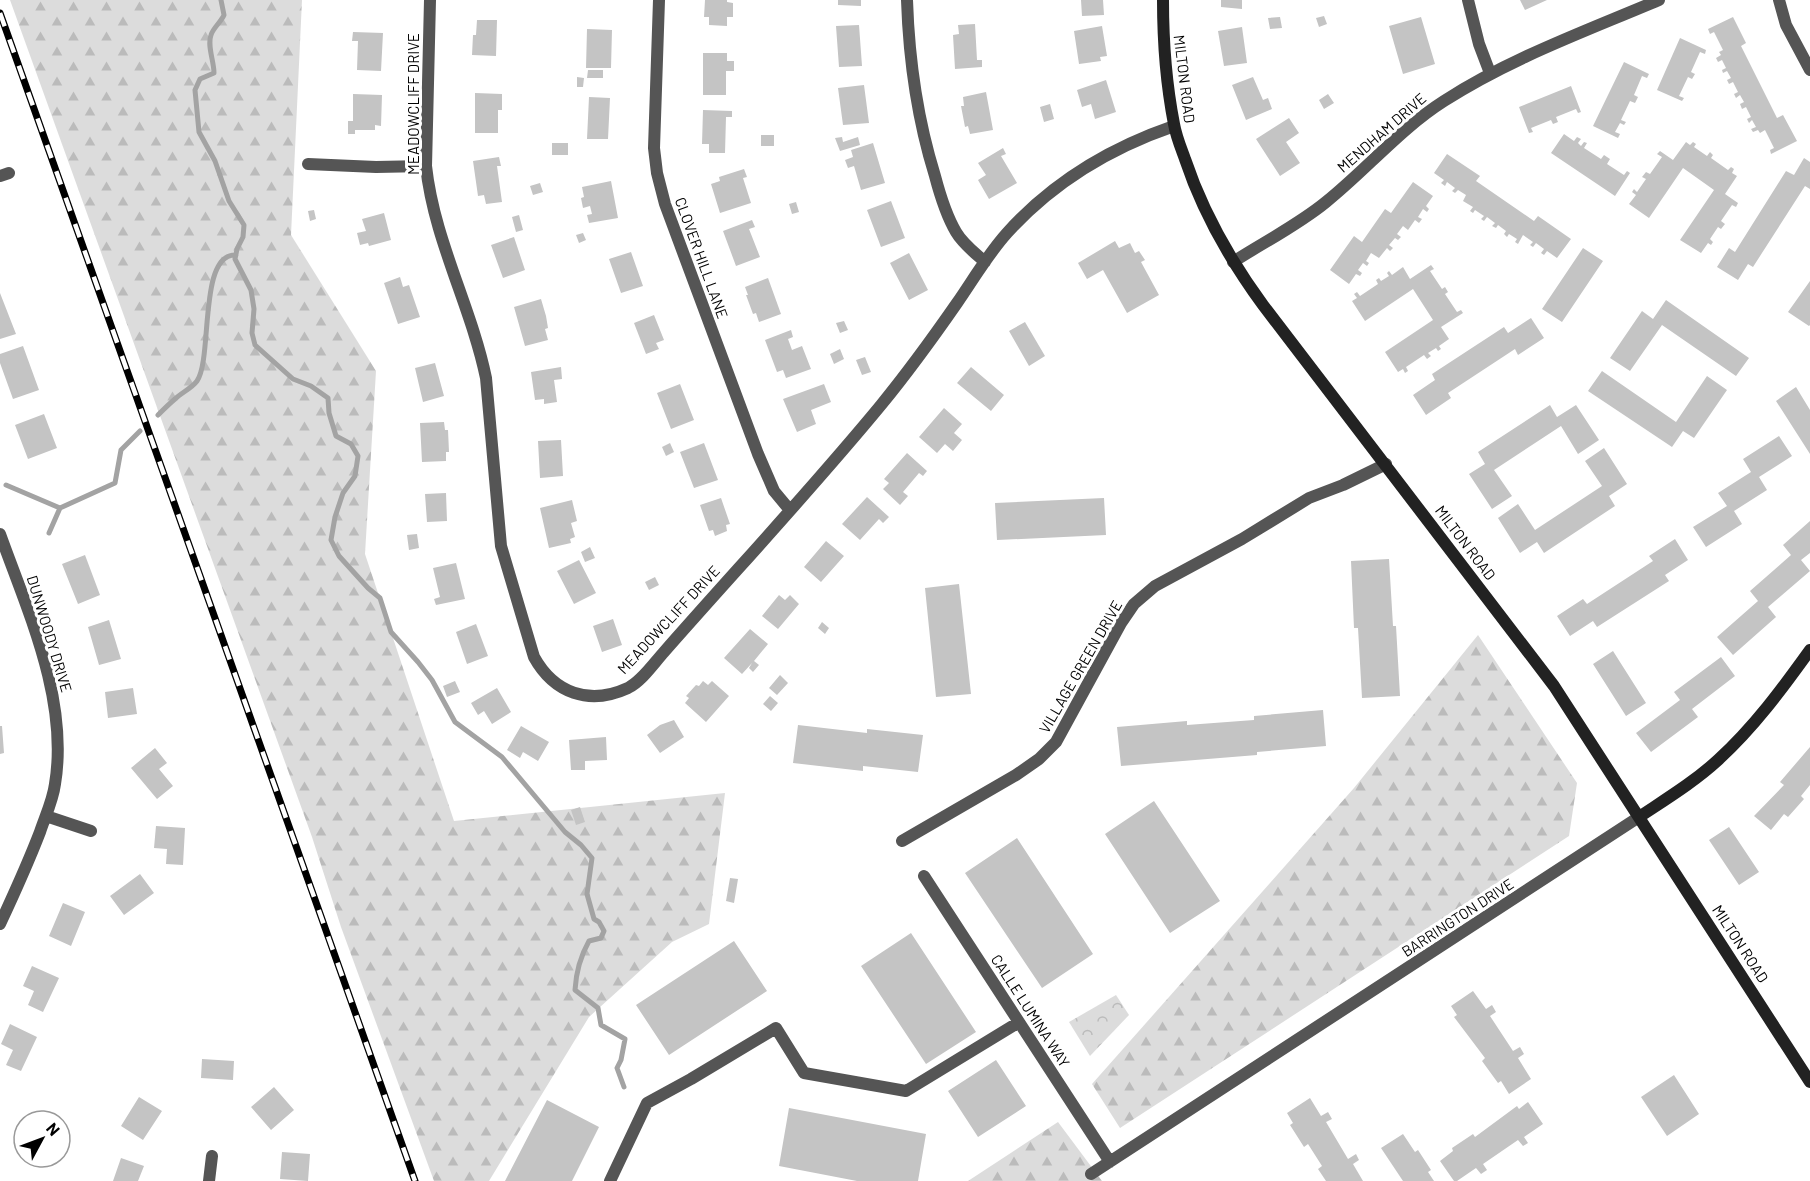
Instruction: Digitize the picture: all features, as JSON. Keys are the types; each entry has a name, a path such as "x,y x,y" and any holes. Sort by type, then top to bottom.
{"street":[{"name":"MEADOWCLIFF DRIVE","path":"430,0 426,166 432,207 471,323 486,378 501,546 534,657 541,670 553,683 568,692 585,696 599,696 629,688 657,659 917,362 1006,234 1054,189 1097,160 1174,126"},
{"name":"CLOVER HILL LANE","path":"659,0 654,148 657,173 665,204 758,453 774,491 789,509"},
{"path":"908,0 908,41 923,138 942,200 956,233 985,262"},
{"name":"MILTON ROAD","path":"1163,0 1163,49 1174,126 1195,191 1233,262 1263,305 1554,686 1810,1082"},
{"path":"1468,0 1479,44 1490,73"},
{"name":"MENDHAM DRIVE","path":"1233,262 1323,204 1409,127 1443,102 1490,73 1531,53 1659,0"},
{"path":"1779,0 1786,25 1810,70"},
{"path":"308,164 376,167 426,166"},
{"name":"VILLAGE GREEN DRIVE","path":"902,841 1016,775 1039,759 1056,742 1121,623 1134,604 1155,586 1242,539 1310,498 1386,464"},
{"name":"DUNWOODY DRIVE","path":"0,534 54,699 58,751 55,786 46,816 0,924"},
{"name":"BARRINGTON DRIVE","path":"1091,1174 1695,779 1731,747 1777,696 1810,650"},
{"path":"46,816 91,831"},
{"name":"CALLE LUMINA WAY","path":"924,876 1110,1162"},
{"path":"610,1181 647,1103 776,1028 804,1073 906,1091 1019,1022"},
{"path":"209,1181 212,1156"}],"green space":[{"path":"10,0 302,0 291,235 376,371 365,554 454,821 725,793 709,924 672,942 589,1017 489,1181 434,1181"},
{"path":"1478,635 1577,783 1569,836 1120,1128 1092,1084 1354,788"},
{"path":"1116,995 1129,1015 1090,1056 1069,1022"},
{"path":"1058,1122 1102,1181 968,1181"}],"building":[{"path":"705,0 727,0 733,3 733,17 727,17 727,26 709,25 709,17 704,17"},
{"path":"838,0 861,0 861,6 838,5"},
{"path":"1081,0 1103,0 1104,15 1082,16"},
{"path":"1221,0 1242,0 1242,9 1221,7"},
{"path":"1520,0 1547,0 1525,10"},
{"path":"1324,16 1327,24 1319,27 1316,18"},
{"path":"1280,17 1282,28 1270,29 1268,18"},
{"path":"1421,17 1435,64 1403,74 1389,26"},
{"path":"1733,17 1746,43 1741,46 1777,118 1783,115 1797,141 1771,154 1770,150 1774,148 1765,130 1760,133 1758,130 1753,132 1751,129 1756,127 1752,120 1749,123 1747,119 1751,117 1746,107 1742,109 1740,104 1744,102 1740,95 1736,98 1734,94 1738,92 1733,82 1729,84 1727,80 1731,78 1727,71 1723,73 1722,70 1726,68 1722,60 1718,62 1716,58 1723,50 1714,32 1710,34 1708,29"},
{"path":"477,20 497,20 496,56 472,55 473,35 476,35"},
{"path":"975,24 977,60 982,60 982,67 955,69 953,35 959,34 958,25"},
{"path":"859,25 862,66 839,67 836,26"},
{"path":"1102,26 1107,56 1100,57 1101,61 1079,64 1074,31"},
{"path":"1242,27 1247,63 1224,66 1218,31"},
{"path":"587,29 612,30 611,68 586,68"},
{"path":"353,32 383,33 381,71 357,70 358,41 352,41"},
{"path":"1680,38 1706,50 1705,54 1700,52 1691,72 1695,74 1692,79 1688,77 1679,96 1684,98 1682,101 1657,90"},
{"path":"703,53 727,53 727,61 734,61 734,71 726,71 726,95 703,95"},
{"path":"1624,62 1649,74 1647,78 1642,76 1634,95 1638,97 1635,103 1630,101 1621,120 1626,122 1624,125 1620,123 1615,132 1620,134 1618,138 1593,126"},
{"path":"588,70 603,70 603,78 587,78"},
{"path":"577,77 584,78 583,87 577,87"},
{"path":"1253,77 1263,100 1268,98 1272,109 1246,120 1232,85"},
{"path":"1106,80 1116,112 1095,119 1091,104 1082,107 1077,90"},
{"path":"864,85 869,123 843,125 838,88"},
{"path":"1571,86 1581,112 1578,113 1576,109 1556,117 1558,122 1553,124 1551,120 1531,128 1533,132 1529,133 1519,107"},
{"path":"986,92 993,130 970,134 968,126 965,127 961,106 964,106 963,97"},
{"path":"475,93 502,94 502,110 498,110 498,133 475,133"},
{"path":"353,94 382,95 381,126 375,125 375,130 355,130 355,134 348,134 348,121 353,121"},
{"path":"1328,94 1334,103 1324,109 1319,100"},
{"path":"589,97 610,98 608,139 587,139"},
{"path":"1050,104 1054,119 1044,122 1040,107"},
{"path":"703,110 732,111 732,117 726,117 725,153 709,153 709,144 702,144"},
{"path":"1289,118 1299,133 1286,142 1300,163 1280,176 1256,139"},
{"path":"1564,134 1574,141 1577,137 1581,139 1578,143 1581,146 1584,142 1587,143 1584,148 1601,159 1604,155 1610,159 1607,164 1624,175 1627,171 1630,173 1615,196 1551,153"},
{"path":"761,135 774,135 774,146 761,146"},
{"path":"842,137 843,142 858,137 860,145 840,151 835,138"},
{"path":"1686,142 1690,145 1693,142 1696,144 1694,147 1707,156 1710,152 1713,155 1711,158 1728,170 1731,167 1734,169 1732,173 1737,176 1725,194 1738,203 1736,207 1732,205 1721,221 1725,224 1721,229 1718,227 1710,239 1713,242 1711,245 1708,243 1701,253 1680,240 1714,190 1683,168 1649,218 1629,204 1636,195 1632,192 1634,189 1637,192 1646,179 1642,177 1646,172 1650,174 1662,157 1657,154 1660,151 1673,160"},
{"path":"552,143 568,143 568,155 552,155"},
{"path":"873,143 885,183 861,190 854,166 848,168 845,160 853,157 851,150"},
{"path":"1003,148 1006,154 1001,156 1017,183 989,199 978,180 986,175 978,163"},
{"path":"1447,154 1480,176 1476,181 1534,221 1538,216 1571,239 1557,258 1547,251 1544,255 1541,253 1544,249 1536,243 1533,247 1530,245 1533,242 1523,235 1518,244 1515,242 1517,239 1509,234 1507,237 1504,234 1506,231 1498,225 1496,228 1492,226 1495,223 1487,217 1484,221 1481,219 1484,216 1475,210 1473,213 1470,211 1473,207 1463,201 1466,195 1458,190 1455,193 1452,191 1455,188 1447,182 1445,186 1441,183 1444,180 1434,173"},
{"path":"499,157 501,166 497,166 502,202 486,204 484,195 478,196 473,161"},
{"path":"1804,158 1810,162 1810,189 1805,186 1753,267 1748,264 1738,280 1717,267 1729,248 1735,252 1786,171 1794,175"},
{"path":"744,169 747,177 743,178 751,203 720,213 711,184 720,181 719,177"},
{"path":"611,181 618,218 589,223 587,215 592,214 590,206 583,208 582,187"},
{"path":"1413,182 1433,196 1426,206 1429,209 1427,212 1423,209 1418,217 1422,219 1419,223 1415,220 1408,230 1403,226 1397,234 1401,237 1398,240 1395,238 1389,245 1393,248 1390,251 1387,248 1379,258 1371,253 1366,261 1369,263 1367,266 1363,263 1358,270 1362,273 1360,276 1356,274 1349,284 1330,270 1354,236 1362,242 1385,209 1391,213"},
{"path":"540,183 543,192 533,195 530,186"},
{"path":"891,201 905,238 881,247 867,210"},
{"path":"796,202 799,212 792,214 789,204"},
{"path":"314,210 316,219 310,221 308,211"},
{"path":"384,213 391,240 369,246 368,243 360,245 357,233 366,231 362,219"},
{"path":"519,215 523,230 516,232 512,217"},
{"path":"752,220 755,227 749,229 760,257 736,266 723,231"},
{"path":"583,233 586,240 579,243 576,235"},
{"path":"514,237 525,270 503,278 491,245"},
{"path":"1115,241 1119,248 1130,243 1135,253 1139,251 1145,260 1141,262 1159,295 1127,313 1103,270 1087,279 1078,263"},
{"path":"1583,248 1603,261 1562,322 1542,309"},
{"path":"631,252 643,286 621,293 609,259"},
{"path":"909,253 928,290 909,300 890,263"},
{"path":"1431,265 1434,269 1430,271 1442,289 1445,287 1448,292 1445,294 1457,312 1461,310 1463,313 1441,327 1449,339 1439,346 1441,349 1438,351 1436,348 1428,353 1431,356 1427,359 1424,355 1406,367 1408,371 1405,373 1403,369 1398,372 1385,352 1433,320 1413,289 1365,321 1352,301 1357,298 1354,294 1357,292 1360,296 1378,284 1376,280 1379,278 1381,281 1389,276 1387,273 1389,271 1392,275 1403,267 1410,279"},
{"path":"400,277 403,287 409,285 420,317 398,324 384,283"},
{"path":"768,278 781,314 759,322 756,313 753,314 745,287"},
{"path":"1810,281 1810,325 1809,326 1788,312"},
{"path":"0,293 16,334 0,339"},
{"path":"541,299 546,316 548,328 545,329 548,340 525,346 514,307"},
{"path":"1666,300 1749,358 1736,376 1662,325 1630,371 1610,358 1642,311 1653,319"},
{"path":"654,315 664,340 656,343 659,349 646,354 634,323"},
{"path":"1531,318 1544,338 1518,355 1515,349 1448,393 1451,398 1426,415 1413,395 1435,380 1432,374 1504,327 1508,333"},
{"path":"844,321 848,330 840,333 836,323"},
{"path":"1025,322 1045,356 1029,366 1009,331"},
{"path":"791,330 793,337 788,339 792,350 802,346 811,369 786,378 783,370 777,372 765,340"},
{"path":"23,346 39,390 13,399 0,363 0,354"},
{"path":"840,349 844,359 834,364 830,354"},
{"path":"865,357 871,372 862,375 856,360"},
{"path":"435,363 444,396 423,402 415,368"},
{"path":"561,367 562,379 554,380 557,402 544,404 544,399 535,400 531,372"},
{"path":"971,367 1004,395 991,411 957,383"},
{"path":"1602,371 1676,422 1707,376 1727,390 1694,438 1683,431 1672,447 1588,391"},
{"path":"680,384 694,420 671,429 657,393"},
{"path":"824,384 831,402 811,410 816,424 797,432 783,399"},
{"path":"1796,387 1810,410 1810,454 1776,401"},
{"path":"1550,405 1557,417 1576,405 1599,440 1578,454 1561,426 1494,470 1512,496 1492,509 1469,474 1485,464 1478,452"},
{"path":"944,408 962,424 954,433 962,440 953,451 945,444 937,453 919,437"},
{"path":"44,414 57,448 28,459 15,425"},
{"path":"444,422 445,430 448,430 449,452 446,452 446,461 422,462 420,423"},
{"path":"1779,436 1792,456 1759,477 1767,490 1734,511 1742,524 1706,547 1693,527 1727,506 1718,493 1751,472 1743,459"},
{"path":"561,440 563,476 540,478 538,441"},
{"path":"670,443 674,452 666,456 662,447"},
{"path":"704,443 718,480 694,488 680,452"},
{"path":"1604,448 1627,484 1609,496 1615,506 1544,553 1537,542 1520,553 1498,518 1518,504 1535,530 1602,486 1585,461"},
{"path":"907,453 927,471 923,476 919,473 903,492 908,496 900,505 883,489 889,483 884,479"},
{"path":"446,493 447,521 427,522 425,494"},
{"path":"867,497 889,517 883,523 879,519 860,540 842,524"},
{"path":"721,498 730,524 726,525 727,531 715,536 713,530 709,531 700,505"},
{"path":"1104,498 1106,535 997,540 995,503"},
{"path":"572,500 577,521 571,523 575,537 570,539 571,543 549,548 540,508"},
{"path":"1810,521 1810,553 1801,560 1810,571 1768,607 1776,617 1733,655 1717,637 1758,601 1750,591 1791,555 1783,545"},
{"path":"417,534 419,548 409,550 407,535"},
{"path":"1675,539 1688,560 1665,575 1669,581 1597,627 1593,621 1570,636 1557,616 1583,599 1587,604 1653,561 1649,556"},
{"path":"826,541 844,556 821,582 804,567"},
{"path":"590,547 595,558 585,562 581,552"},
{"path":"85,555 100,595 78,604 62,564"},
{"path":"1389,559 1400,696 1362,698 1358,628 1354,628 1351,561"},
{"path":"579,560 596,593 574,604 557,571"},
{"path":"456,563 465,599 436,605 434,599 440,597 433,568"},
{"path":"655,577 659,585 649,590 645,582"},
{"path":"959,584 971,694 936,697 925,588"},
{"path":"779,595 785,600 790,595 799,604 778,629 762,616"},
{"path":"613,619 622,645 602,652 593,626"},
{"path":"109,620 121,659 99,665 88,627"},
{"path":"822,622 829,628 825,634 818,628"},
{"path":"476,624 488,656 467,664 456,632"},
{"path":"750,629 768,644 754,661 759,665 753,672 749,668 752,663 742,674 724,658"},
{"path":"1613,651 1646,703 1626,716 1593,664"},
{"path":"1721,657 1735,676 1692,709 1698,717 1651,752 1636,733 1680,700 1674,692"},
{"path":"780,675 788,683 777,695 769,688"},
{"path":"455,681 460,692 447,697 443,686"},
{"path":"703,681 708,685 712,681 729,696 706,722 685,703 689,698 686,696"},
{"path":"133,688 137,714 108,718 105,692"},
{"path":"497,688 511,712 492,724 484,711 478,715 471,703"},
{"path":"770,696 778,703 771,711 763,704"},
{"path":"1323,710 1326,746 1257,752 1257,755 1121,766 1117,727 1187,721 1187,725 1254,720 1254,716"},
{"path":"674,720 684,737 660,753 647,735 660,725"},
{"path":"798,725 867,733 867,729 923,735 918,772 863,766 863,771 793,763"},
{"path":"0,726 2,726 4,753 0,754"},
{"path":"521,726 549,742 538,761 523,752 520,758 507,750"},
{"path":"606,737 607,760 585,761 585,770 571,770 569,740"},
{"path":"1810,747 1810,785 1801,796 1804,799 1788,817 1784,814 1771,830 1754,816 1784,785 1780,782"},
{"path":"155,748 167,763 159,769 173,786 157,799 131,768"},
{"path":"1154,801 1220,901 1170,933 1105,834"},
{"path":"580,807 585,822 576,825 571,810"},
{"path":"156,826 185,828 183,865 166,864 167,849 154,848"},
{"path":"1729,827 1759,872 1739,885 1709,840"},
{"path":"1017,838 1093,954 1042,988 965,873"},
{"path":"140,874 154,893 124,915 110,896"},
{"path":"730,878 738,879 734,903 726,901"},
{"path":"63,903 85,912 71,946 49,936"},
{"path":"911,933 976,1032 926,1064 861,966"},
{"path":"734,941 767,991 669,1055 636,1005"},
{"path":"32,966 59,978 43,1012 28,1005 34,991 23,986"},
{"path":"1473,991 1486,1009 1492,1005 1496,1012 1490,1016 1513,1051 1520,1047 1524,1054 1518,1058 1531,1079 1509,1094 1501,1081 1498,1083 1482,1061 1485,1058 1454,1017 1457,1015 1451,1006"},
{"path":"10,1024 37,1037 21,1071 6,1065 13,1050 1,1044"},
{"path":"202,1059 234,1061 233,1080 201,1078"},
{"path":"996,1060 1026,1106 978,1137 948,1091"},
{"path":"1674,1075 1699,1114 1667,1136 1641,1097"},
{"path":"274,1087 294,1110 271,1130 251,1107"},
{"path":"139,1097 162,1111 143,1140 121,1126"},
{"path":"1310,1098 1321,1116 1328,1112 1332,1119 1326,1122 1348,1159 1356,1154 1359,1160 1353,1164 1363,1181 1326,1181 1318,1169 1322,1166 1308,1144 1304,1147 1290,1125 1293,1123 1287,1113"},
{"path":"547,1100 599,1127 572,1181 505,1181"},
{"path":"1528,1102 1543,1124 1524,1137 1528,1143 1523,1146 1518,1140 1483,1164 1487,1170 1481,1174 1476,1168 1454,1181 1440,1161 1453,1151 1452,1148 1473,1134 1475,1137 1517,1106 1519,1109"},
{"path":"789,1108 926,1134 918,1181 857,1181 779,1166"},
{"path":"1403,1134 1415,1152 1418,1150 1431,1170 1428,1172 1434,1181 1403,1181 1381,1148"},
{"path":"282,1152 310,1154 308,1181 280,1179"},
{"path":"121,1158 144,1166 138,1181 113,1181"}],"waterway":[{"path":"221,0 224,15 213,30 210,39 214,73 200,79 195,90 199,132 215,161 229,201 244,225 243,237 235,259 251,290 254,309 252,333 255,345 293,379 311,386 328,398 329,413 336,436 351,444 358,456 355,476 343,493 335,517 331,540 339,556 380,598 391,632 432,680 455,722 502,757 565,832 592,858 587,894 594,919 599,922 604,931 601,938 589,941 586,947 579,965 575,990 598,1008 601,1025 625,1039 617,1068 624,1087"},
{"path":"158,415 197,381 202,369 208,309 216,271 224,259 236,255"},
{"path":"49,533 60,508 115,483 121,450 140,431"},
{"path":"6,485 60,508"}],"railway":[{"path":"0,13 415,1181"}]}
